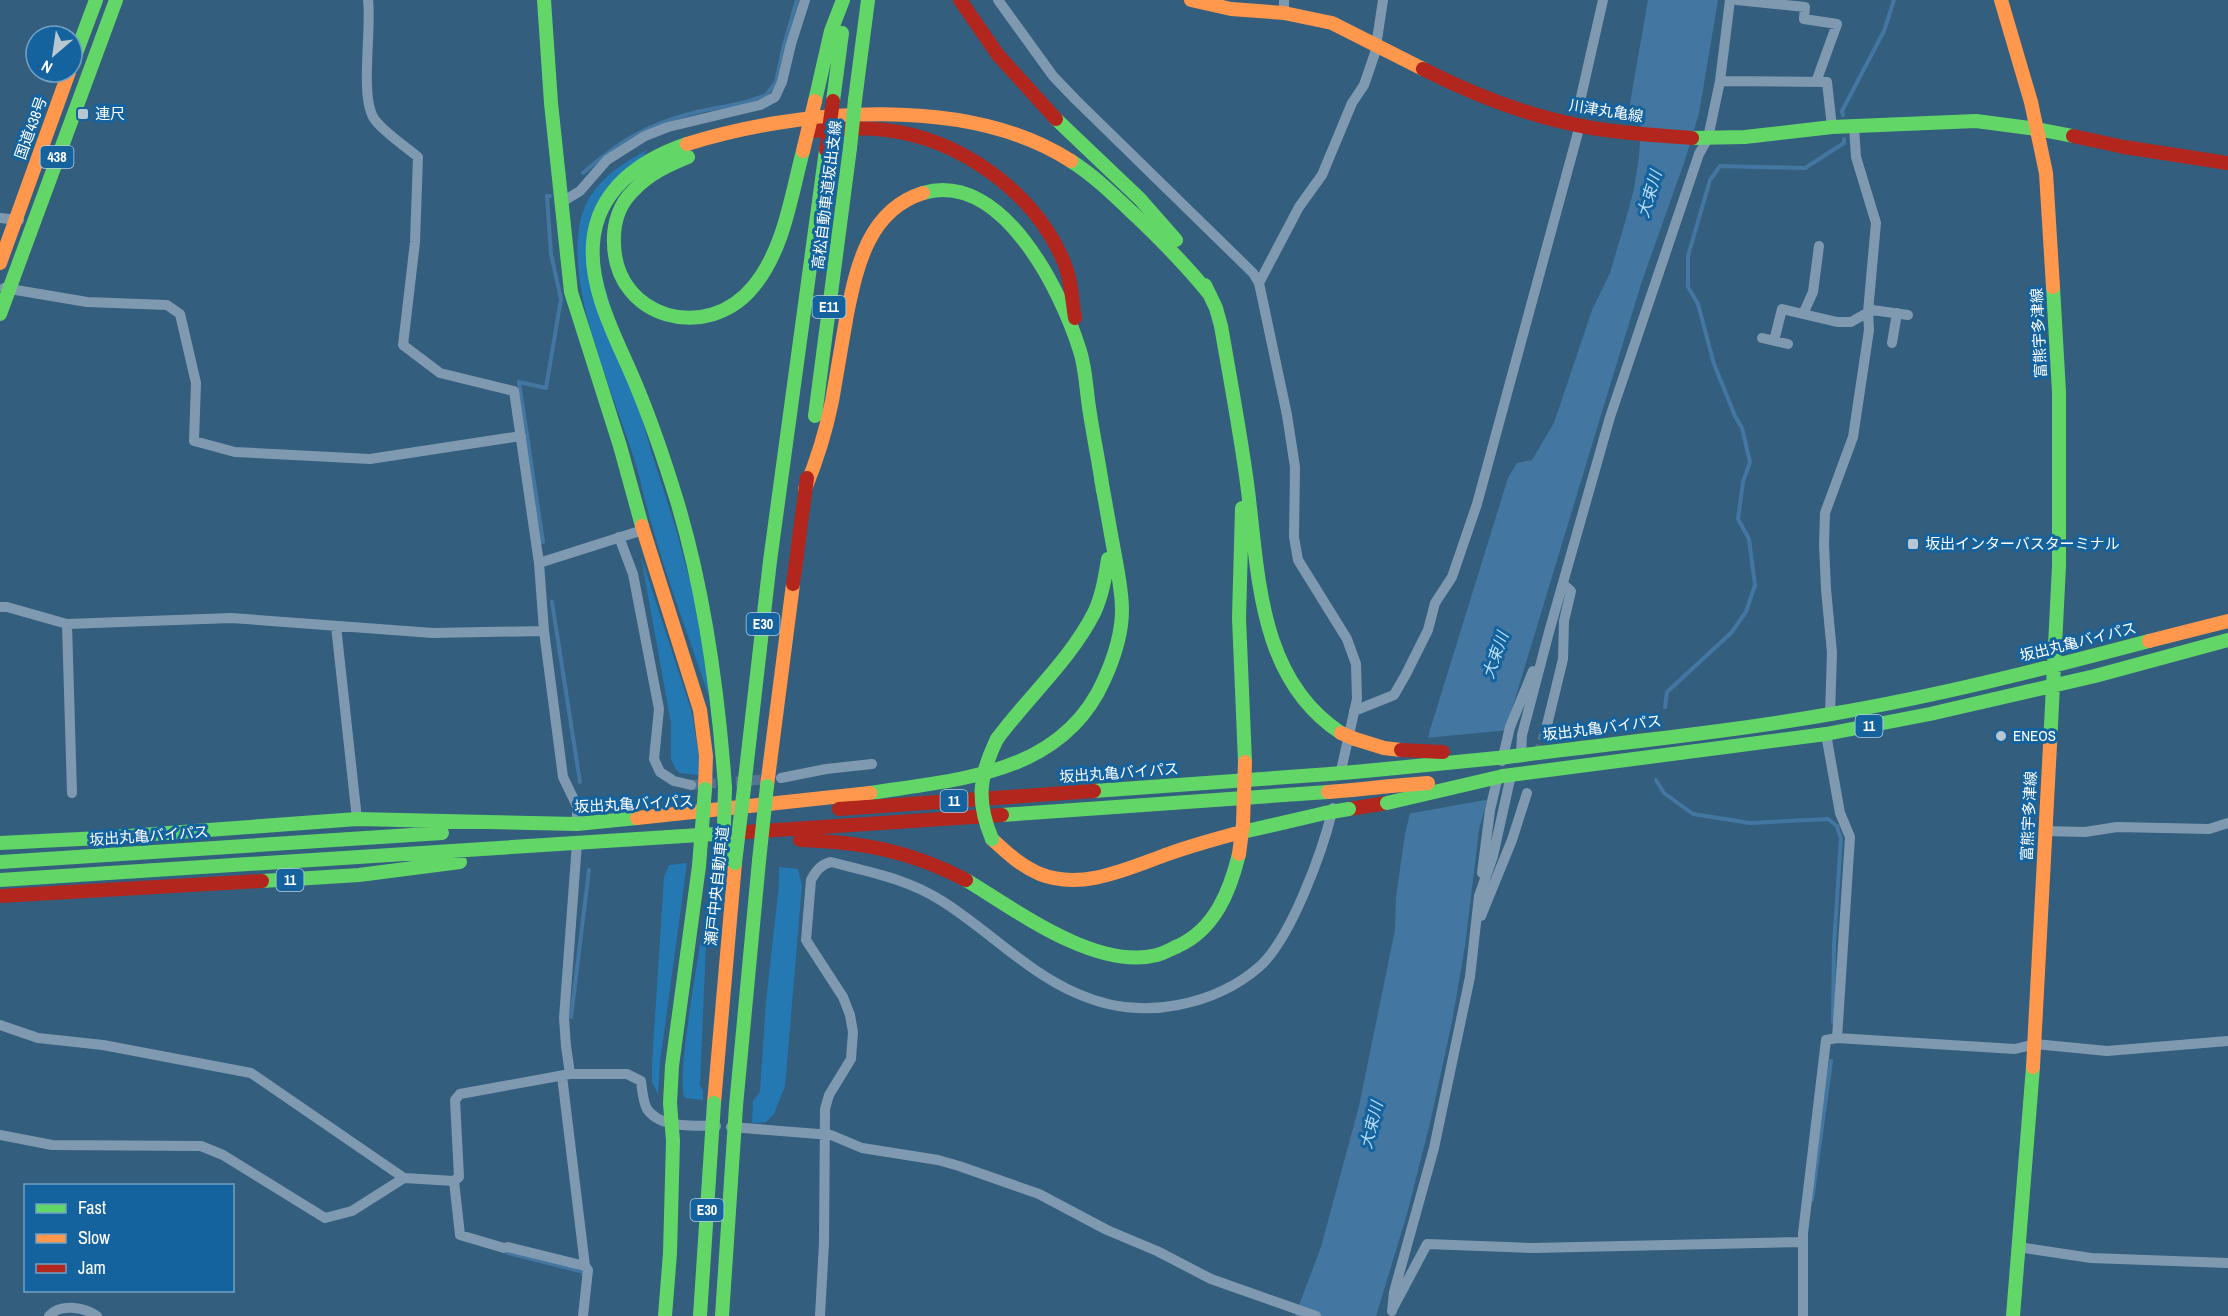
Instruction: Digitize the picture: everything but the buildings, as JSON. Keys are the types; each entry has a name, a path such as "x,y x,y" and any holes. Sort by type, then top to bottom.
{"main road":[{"path":"84,32 96,0"},
{"name":"438","path":"0,314 4,288 34,222 116,0"},
{"path":"544,0 549,81 571,292 700,710 706,756 699,866 672,1066 670,1103 673,1141 670,1253 665,1316"},
{"path":"578,824 791,802 949,781 1005,767 1038,754 1077,723 1093,702 1107,677 1119,639 1122,610 1120,586 1069,281 1057,247 1036,215 1009,187 978,164 925,139 888,130 841,129 783,134 726,146 697,154 656,172 633,190 618,213 613,243 619,272 625,285 645,305 658,312 685,319 711,316 725,310 751,290 769,260 784,219 803,151 815,100 831,31 845,0"},
{"name":"高松自動車道坂出支線","path":"784,461 845,0"},
{"name":"高松自動車道坂出支線","path":"808,466 868,0"},
{"path":"960,0 985,39 1018,80 1133,191 1170,233 1210,296 1221,326 1243,451 1263,596 1278,656 1289,681 1306,705 1317,717 1341,733 1384,748 1437,752 1515,751"},
{"name":"川津丸亀線","path":"1191,0 1231,9 1284,6 1332,23 1448,82 1485,98 1520,110 1600,129 1704,138 1745,137 1832,127 1976,121 2037,129 2124,147 2228,163"},
{"name":"富熊宇多津線","path":"2001,0 2037,129 2047,193 2059,392 2059,566 2056,664 2044,831 2035,1044 2013,1316"},
{"name":"国道438号","path":"0,263 65,84"},
{"path":"729,862 716,679 697,578 664,462 603,304 595,272 593,241 596,225 600,211 615,186 638,166 671,150 721,134 778,122 826,116 871,114 924,117 976,125 1035,143 1087,172 1178,256 1210,296"},
{"path":"806,489 821,445 866,243 881,220 903,201 931,190 946,189 972,196 997,211 1020,236 1050,281 1080,353"},
{"path":"578,843 850,842 890,849 923,859 954,873 1085,948 1119,957 1136,958 1168,952 1182,946 1206,926 1224,901 1236,870 1239,854 1245,762 1238,597 1243,451"},
{"name":"瀬戸中央自動車道","path":"729,862 744,788 784,461"},
{"name":"E30","path":"722,1316 736,1106 759,861 808,466"},
{"path":"1101,479 1108,556 1105,587 1100,602 1075,644 1011,719 997,739 983,767 980,782 982,812 992,839 1010,858 1033,873 1048,878 1078,881 1113,874 1227,835 1325,813 1387,803 1507,775"},
{"name":"坂出丸亀バイパス","path":"0,862 945,802 1396,768 1515,751 1663,738 1830,714 1928,695 2228,621"},
{"name":"11","path":"0,880 1328,792 1507,775 1826,734 1930,714 2228,640"},
{"name":"11","path":"0,843 357,819 578,824"},
{"name":"11","path":"0,897 359,875 420,868 578,843"},
{"name":"E30","path":"700,1316 721,1020 729,862"}],"street":[{"path":"368,0 370,15 367,99 375,120 418,157 415,242 403,345 440,373 514,391 539,563 544,631 563,777 577,806 578,824"},
{"path":"562,202 580,191 608,160 645,136 677,125 760,105 775,97 782,82 805,0"},
{"path":"820,1316 827,1102 851,1059 853,1032 843,997 806,940 811,880 815,873 825,863 831,862 897,879 914,886 942,901 1032,968 1075,993 1097,1002 1141,1009 1162,1008 1220,993 1241,981 1261,965 1276,946 1307,885 1327,833 1354,711 1358,682 1356,664 1347,639 1298,560 1294,537 1295,467 1287,415 1259,283 1253,273 1061,84 998,0"},
{"path":"1259,283 1299,207 1322,175 1352,103 1364,84 1377,45 1383,0"},
{"path":"1581,97 1603,0"},
{"path":"1515,751 1522,735 1549,632 1627,367 1704,138 1720,81 1730,0"},
{"path":"1737,0 1805,8 1804,19 1837,24 1816,82"},
{"path":"1720,81 1827,82 1832,127"},
{"path":"1354,711 1394,695 1428,630 1435,603 1452,577 1477,504 1580,125"},
{"path":"1830,714 1832,653 1825,578 1825,513 1853,437 1869,330 1868,312 1876,223 1856,157 1854,127"},
{"path":"0,218 34,222"},
{"path":"1803,314 1813,292 1819,246"},
{"path":"4,288 87,302 167,305 180,314 196,383 194,441 235,452 370,459 521,435"},
{"path":"1774,341 1782,309 1844,322 1851,322 1872,310 1902,314 1892,343"},
{"path":"1762,339 1788,344"},
{"path":"539,563 643,530"},
{"path":"619,537 633,574 659,708 654,759 660,772 674,781 691,784"},
{"path":"1547,724 1561,671 1564,621 1571,591 1563,584"},
{"path":"0,608 7,607 67,624 231,618 433,633 544,631"},
{"path":"67,624 72,793"},
{"path":"336,626 357,819"},
{"path":"1390,1313 1434,1148 1458,1041 1477,925 1490,810 1510,727 1549,632"},
{"path":"1826,734 1840,813 1850,837 1837,1038"},
{"path":"781,778 826,769 872,764"},
{"path":"1479,896 1493,856 1507,775"},
{"path":"1477,925 1512,840 1527,793"},
{"path":"2044,831 2085,832 2117,827 2209,829 2228,823"},
{"path":"578,843 564,1018 566,1075 585,1266 588,1270 583,1316"},
{"path":"0,1025 38,1038 103,1045 251,1073 404,1178 454,1181 459,1177 455,1100 460,1094 566,1075 627,1074 641,1081 646,1108 660,1120 672,1123 826,1135 862,1148 938,1160 1039,1194 1211,1280 1316,1316"},
{"path":"1803,1316 1803,1242 1826,1040 1837,1038 2015,1049 2035,1044 2107,1051 2228,1041"},
{"path":"0,1135 52,1145 201,1146 224,1155 325,1218 352,1211 404,1178"},
{"path":"454,1181 460,1235 504,1248 508,1247 585,1266"},
{"path":"1390,1313 1427,1244 1533,1248 1803,1242"},
{"path":"2018,1247 2091,1258 2228,1263"},
{"path":"49,1316 53,1311 66,1308 80,1309 97,1316"}],"shaded area":[{"path":"647,150 590,233 695,599 710,699 665,567 635,461 603,371 580,283 579,228 588,201 594,190 613,172"},
{"path":"641,557 692,713 700,763 698,775 680,773 671,759 671,723"},
{"path":"687,863 660,1062 658,1094 652,1082 652,1064 664,877 669,865"},
{"path":"779,867 798,869 802,885 785,1086 774,1114 766,1122 752,1123 753,1101 760,1092"},
{"path":"708,897 700,1085 703,1100 685,1098 683,1064"}],"water":[{"name":"大束川","path":"1648,0 1718,0 1699,113 1685,160 1641,284 1505,732 1479,830 1465,946 1452,1022 1407,1214 1376,1316 1295,1316 1321,1247 1359,1106 1395,930 1396,897 1405,834 1430,730 1508,478 1517,463 1532,460 1554,423 1592,310 1610,273 1634,189 1641,127 1637,120 1628,115"}],"pier":[{"path":"1509,730 1491,799 1407,814 1425,738"}],"waterway":[{"path":"583,173 622,143 661,123 766,95 776,82 797,0"},
{"path":"1843,115 1842,111 1884,31 1894,0"},
{"path":"1665,707 1667,692 1731,633 1746,612 1755,585 1749,539 1738,519 1743,482 1750,462 1742,428 1714,364 1698,304 1688,287 1688,256 1710,180 1720,166 1805,168 1844,143 1844,139"},
{"path":"543,542 519,382 546,388 561,299 551,254 547,196 550,196"},
{"path":"552,602 580,782"},
{"path":"1656,780 1664,793 1693,814 1750,823 1828,819 1837,826 1841,839 1834,944 1833,1022"},
{"path":"571,1017 589,870"},
{"path":"1812,1200 1831,1061"},
{"path":"508,1253 584,1272 583,1274"}],"tunnel":[{"path":"1538,755 1547,725"},
{"path":"691,785 771,779"}],"traffic: fast":[{"path":"84,32 96,0"},
{"path":"0,314 116,0"},
{"path":"544,0 551,103 571,292 620,446 642,526"},
{"path":"815,101 831,31 843,0"},
{"path":"855,100 868,0"},
{"path":"833,101 842,33"},
{"path":"850,148 855,100"},
{"path":"1056,119 1140,199 1176,240"},
{"path":"1692,138 1745,137 1832,127 1976,121 2073,136"},
{"path":"687,144 638,168 612,193 596,224 593,261 606,316 653,428 687,536 709,642 725,787"},
{"path":"815,416 850,148"},
{"path":"744,788 770,561 826,150"},
{"path":"688,157 652,175 629,196 618,215 614,244 619,270 630,290 647,305 667,315 689,318 712,314 734,304 753,287 764,272 785,222 803,151"},
{"path":"1071,161 1114,195 1138,218 1210,295"},
{"path":"923,193 952,191 978,199 1002,217 1024,240 1043,268 1059,297 1082,357 1103,491"},
{"path":"1205,285 1216,308 1221,326 1267,621 1278,653 1293,683 1313,710 1341,733"},
{"path":"2050,745 2059,566 2059,392 2053,287"},
{"path":"870,793 938,783 1005,767 1035,754 1062,736 1086,712 1111,663 1122,619 1120,583 1101,479"},
{"path":"1242,508 1239,618 1245,762"},
{"path":"997,739 1073,647 1084,630 1099,600 1108,559"},
{"path":"1503,776 1826,734 1930,714 2095,676 2228,640"},
{"path":"1507,757 1750,727 1871,707 1990,681 2149,641"},
{"path":"992,839 984,813 982,789 986,765 997,739"},
{"path":"1396,768 1507,757"},
{"path":"1354,772 1396,768"},
{"path":"1330,774 1354,772"},
{"path":"1094,791 1330,774"},
{"path":"1387,803 1503,776"},
{"path":"759,861 767,786"},
{"path":"723,862 725,787"},
{"path":"735,863 744,788"},
{"path":"699,866 705,789"},
{"path":"1002,815 1328,792"},
{"path":"1325,813 1349,809"},
{"path":"1234,834 1325,813"},
{"path":"0,843 357,819 577,824 637,818"},
{"path":"0,862 442,833"},
{"path":"0,880 731,833"},
{"path":"966,880 1057,935 1108,954 1133,958 1162,953 1191,939 1202,930 1226,895 1239,854"},
{"path":"736,1106 759,861"},
{"path":"262,881 359,875 460,862"},
{"path":"665,1316 670,1253 673,1141 670,1103 672,1066 699,866"},
{"path":"2013,1316 2033,1067"},
{"path":"700,1316 714,1103"},
{"path":"722,1316 736,1106"}],"traffic: slow":[{"path":"1191,0 1231,9 1284,13 1332,23 1423,69"},
{"path":"2001,0 2031,102 2046,173 2053,287"},
{"path":"0,263 65,84"},
{"path":"803,151 815,101"},
{"path":"687,144 780,122 830,116 882,114 933,117 983,125 1029,140 1071,161"},
{"path":"805,489 827,423 847,314 861,259 868,242 890,212 905,201 923,193"},
{"path":"642,526 700,710 706,756 705,789"},
{"path":"767,786 793,584"},
{"path":"2149,641 2228,621"},
{"path":"1341,733 1355,739"},
{"path":"1355,739 1384,748 1401,750"},
{"path":"2033,1067 2050,745"},
{"path":"1239,854 1243,824 1245,762"},
{"path":"1391,786 1428,783"},
{"path":"1352,790 1391,786"},
{"path":"1328,792 1352,790"},
{"path":"637,818 870,793"},
{"path":"992,839 1014,859 1033,871 1056,879 1072,880 1105,876 1184,848 1234,834"},
{"path":"714,1103 735,863"}],"traffic: jam":[{"path":"960,0 998,55 1056,119"},
{"path":"1423,69 1484,97 1570,124 1629,133 1692,138"},
{"path":"826,150 833,101"},
{"path":"813,131 868,129 914,135 941,144 991,173 1033,212 1050,235 1066,267 1075,318"},
{"path":"2073,136 2124,147 2228,163"},
{"path":"793,584 807,478"},
{"path":"1401,750 1443,752"},
{"path":"839,809 1094,791"},
{"path":"1349,809 1387,803"},
{"path":"731,833 1002,815"},
{"path":"800,840 844,843 886,850 926,862 966,880"},
{"path":"0,896 262,881"}],"place":[{"name":"連尺","path":"83,114"},
{"name":"坂出インターバスターミナル","path":"1913,544"},
{"name":"ENEOS","path":"2001,736"}]}
